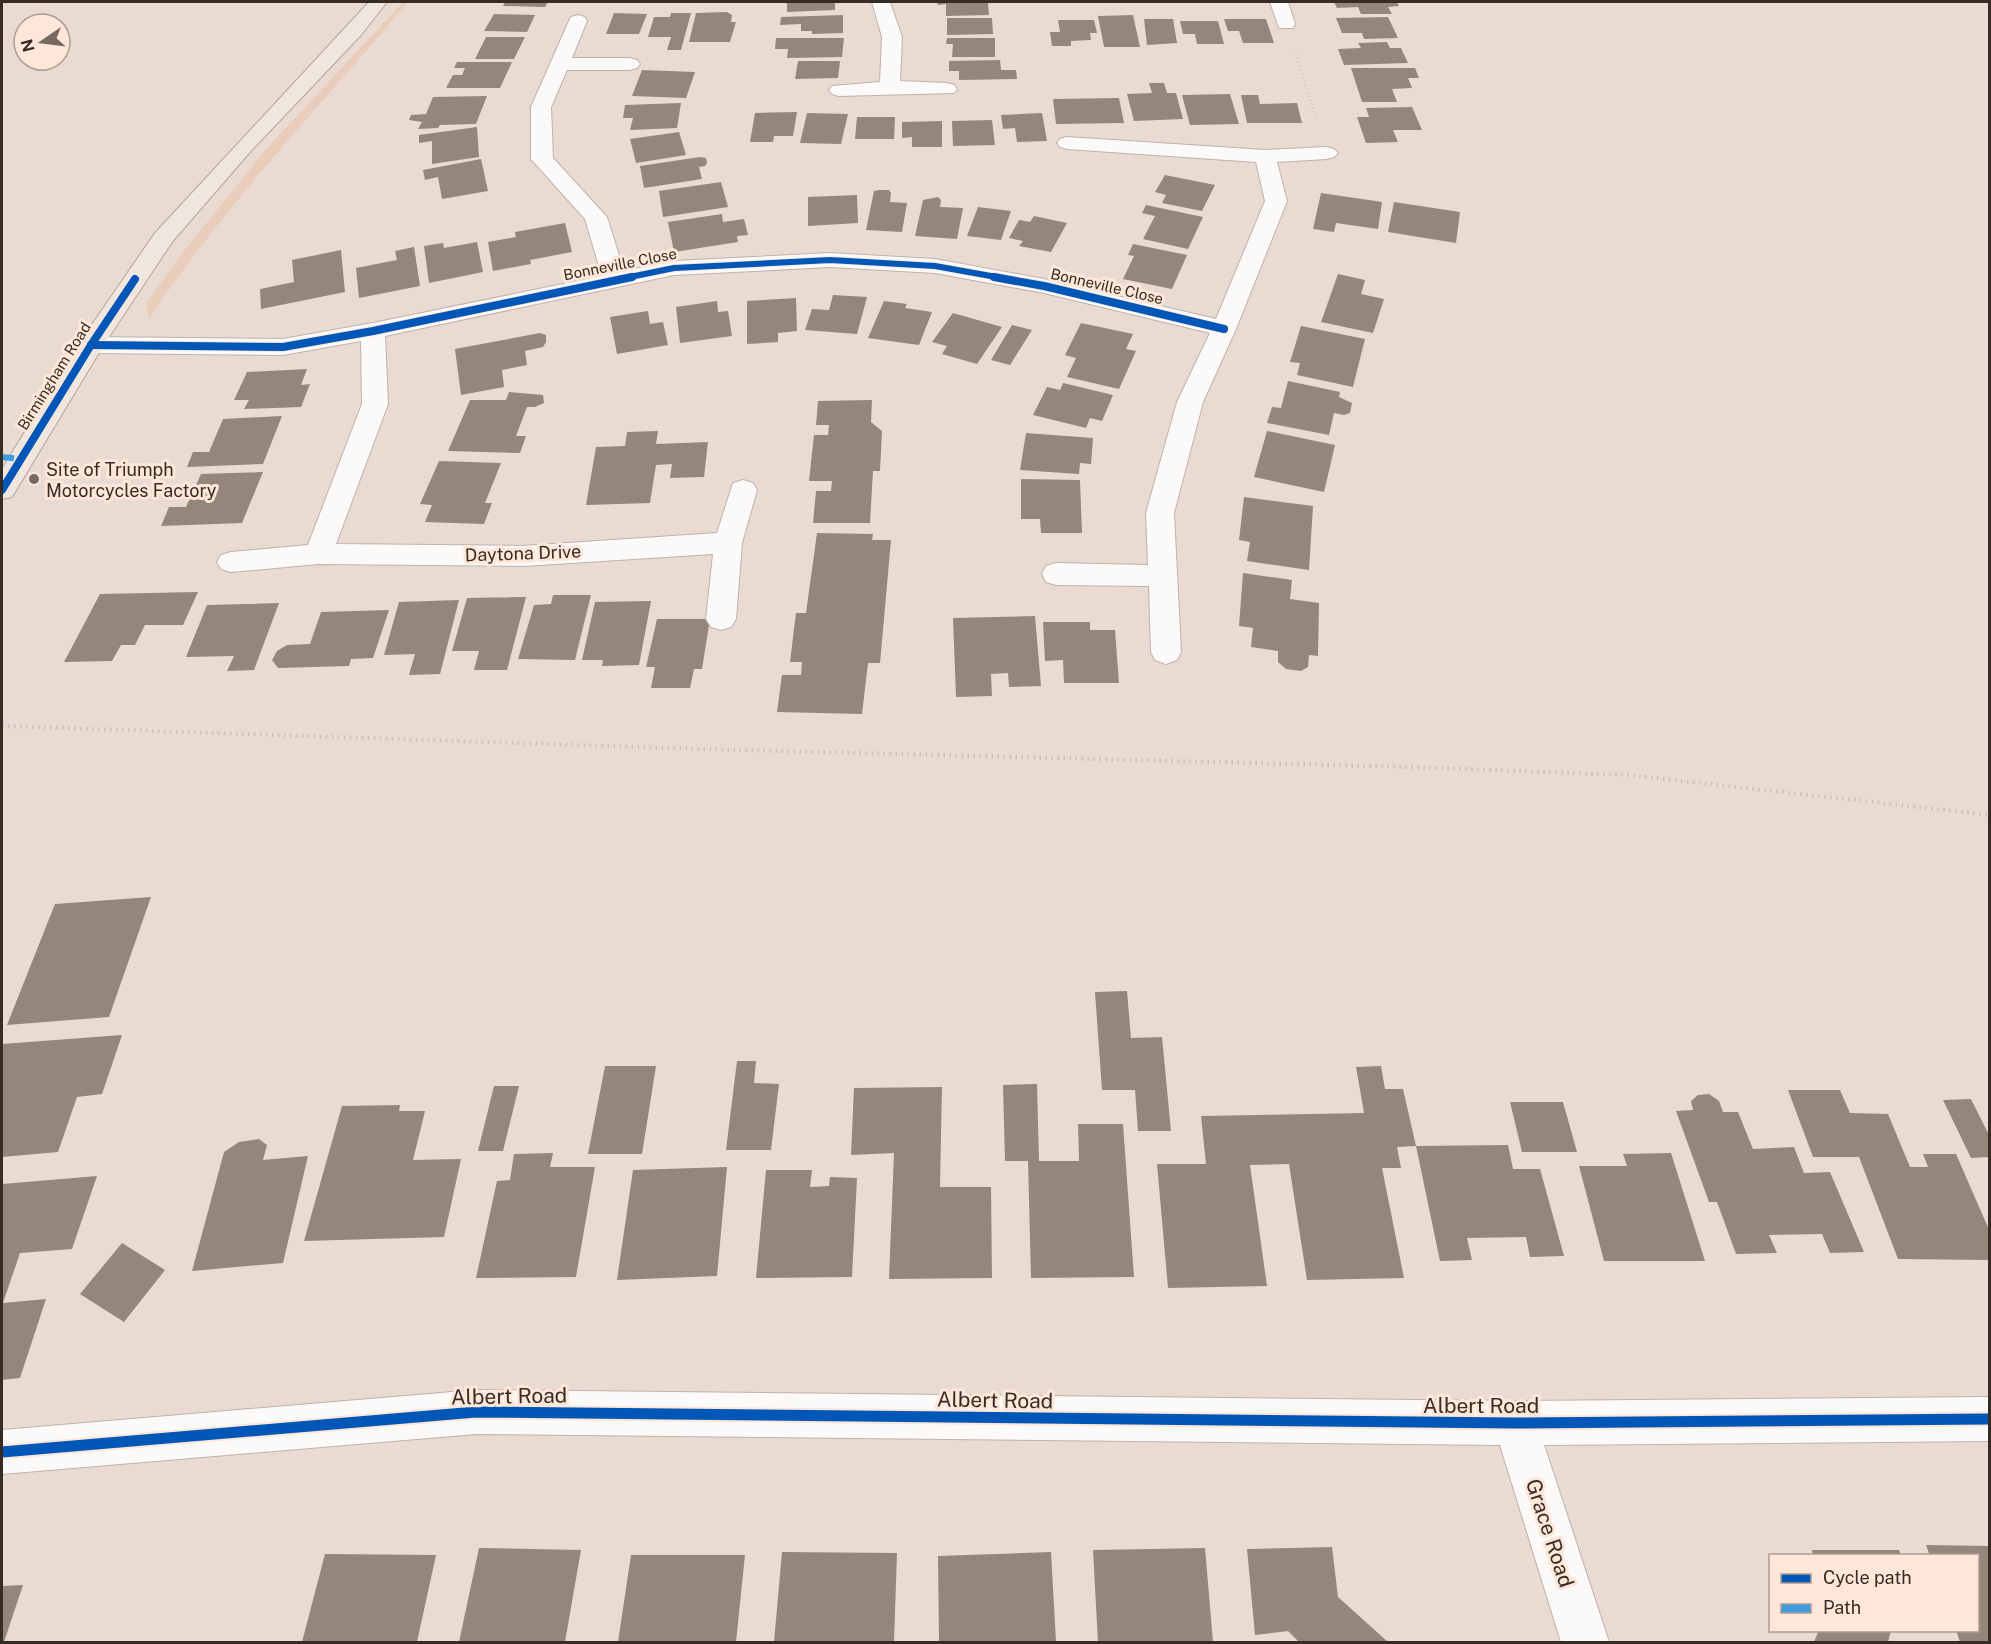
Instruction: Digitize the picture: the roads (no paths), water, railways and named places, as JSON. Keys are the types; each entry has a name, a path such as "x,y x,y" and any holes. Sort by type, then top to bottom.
{"main road":[{"name":"Birmingham Road","path":"2,490 91,345 163,238 378,2"}],"street":[{"path":"881,2 892,38 890,87"},
{"path":"1279,2 1287,24"},
{"path":"578,21 541,107 542,159 596,217 615,279"},
{"path":"560,64 630,64"},
{"path":"839,90 890,87 947,89"},
{"path":"1067,143 1265,156 1327,153"},
{"path":"1166,652 1160,513 1190,402 1224,329 1276,201 1265,156"},
{"name":"Bonneville Close","path":"91,345 283,347 373,331 674,268 830,260 935,266 1044,286 1224,329"},
{"path":"318,554 375,404 373,331"},
{"path":"721,619 728,543 743,490"},
{"name":"Daytona Drive","path":"231,562 318,554 522,556 728,543"},
{"path":"1056,574 1163,576"},
{"name":"Albert Road","path":"2,1452 476,1412 1515,1423 1989,1419"},
{"name":"Grace Road","path":"1515,1423 1585,1642"}],"place":[{"name":"Site of Triumph Motorcycles Factory","path":"34,479"}]}
